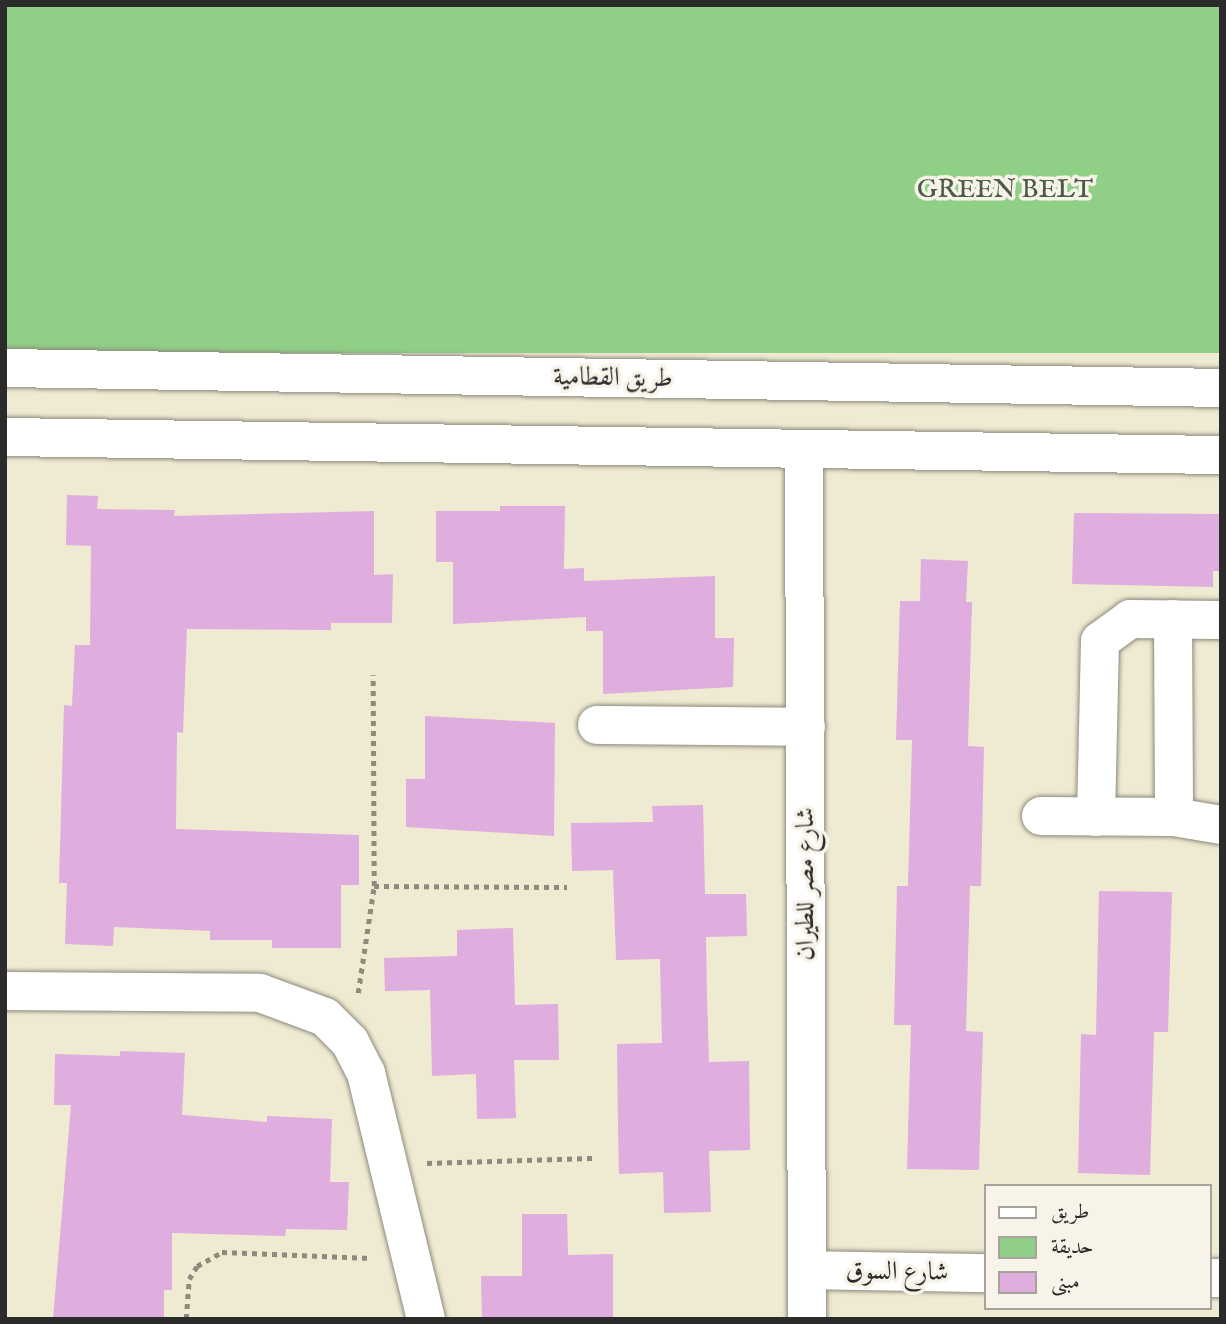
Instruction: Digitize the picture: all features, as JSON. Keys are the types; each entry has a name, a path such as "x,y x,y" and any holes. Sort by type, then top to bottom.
{"street":[{"name":"طريق القطامية","path":"5,368 1221,388"},
{"path":"5,437 1221,455"},
{"name":"شارع مصر للطيران","path":"804,449 807,1319"},
{"path":"1096,817 1100,641 1130,619 1221,620"},
{"path":"1173,619 1174,817"},
{"path":"597,725 806,727"},
{"path":"1041,816 1174,817 1221,825"},
{"path":"5,991 260,993 325,1017 350,1042 366,1073 426,1319"},
{"name":"شارع السوق","path":"807,1270 984,1273"}],"path":[{"path":"350,1042 374,886 373,675"},
{"path":"374,886 567,887"},
{"path":"388,1164 592,1158"},
{"path":"186,1319 189,1279 197,1266 222,1252 411,1260"}],"green space":[{"name":"GREEN BELT","path":"5,5 1221,5 1221,353 5,353"}],"building":[{"path":"67,495 98,496 97,509 175,510 174,516 374,511 374,575 393,574 392,623 331,623 331,630 187,629 183,733 177,732 176,829 359,835 359,885 341,885 341,948 272,948 272,940 210,940 210,931 114,927 113,946 65,944 67,883 59,883 64,705 72,706 75,645 90,645 91,546 66,545"},
{"path":"500,506 565,506 564,569 584,568 584,581 715,576 715,638 734,638 733,687 603,694 603,631 586,631 586,617 453,624 453,562 436,562 436,511 500,511"},
{"path":"1074,513 1221,514 1221,571 1213,571 1213,587 1072,584"},
{"path":"921,559 968,561 966,602 972,602 968,746 984,747 981,886 970,886 966,1031 983,1032 979,1170 907,1169 911,1025 894,1025 897,886 908,886 912,740 896,740 900,601 920,601"},
{"path":"425,716 555,723 554,836 406,827 406,779 425,779"},
{"path":"703,805 705,894 746,894 747,936 706,937 709,1062 749,1061 750,1150 709,1151 711,1212 664,1213 663,1172 619,1174 618,1126 617,1044 662,1043 660,959 616,960 613,870 572,871 571,823 653,822 652,806"},
{"path":"1099,891 1172,892 1168,1032 1154,1032 1150,1175 1078,1173 1081,1034 1096,1035"},
{"path":"513,928 515,1005 558,1004 559,1060 514,1060 516,1118 477,1119 476,1074 432,1076 430,990 385,991 384,958 457,956 457,930"},
{"path":"120,1051 185,1053 182,1115 267,1122 267,1116 332,1119 330,1182 349,1182 347,1230 286,1229 285,1236 172,1233 172,1290 164,1290 164,1319 53,1319 71,1105 54,1105 55,1054 120,1056"},
{"path":"522,1214 567,1214 568,1255 613,1254 613,1319 482,1319 481,1276 522,1276"}]}
